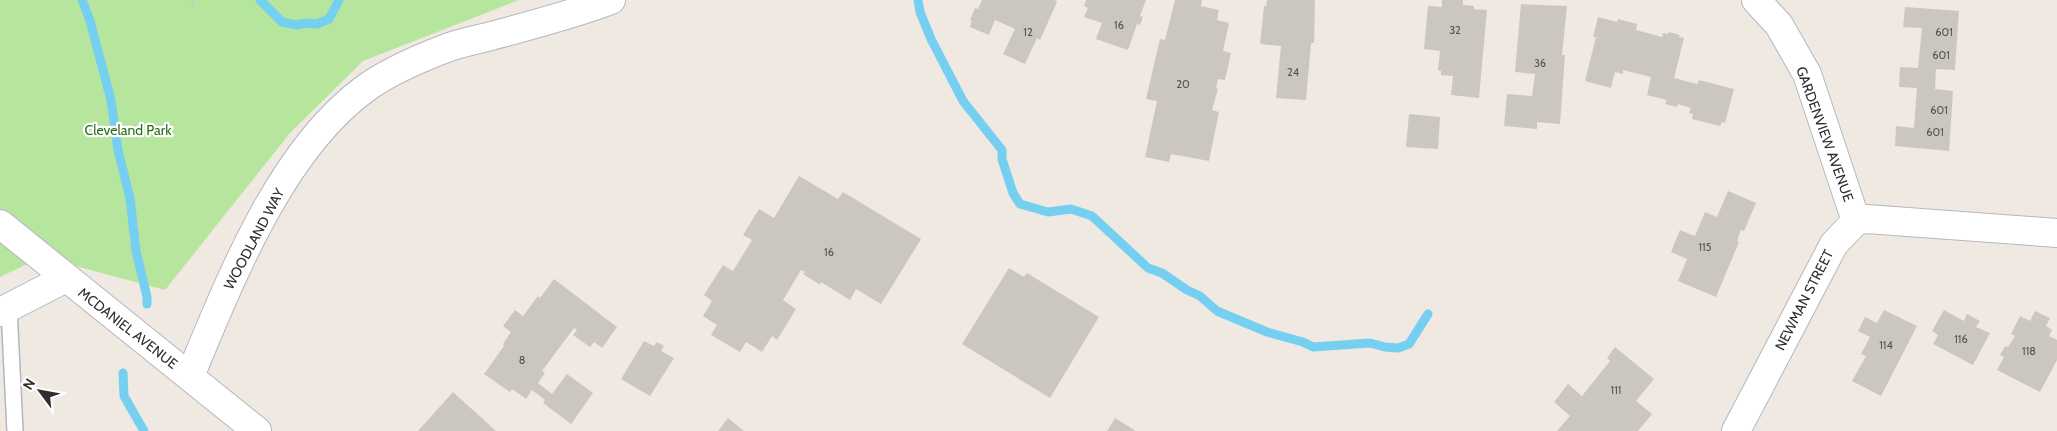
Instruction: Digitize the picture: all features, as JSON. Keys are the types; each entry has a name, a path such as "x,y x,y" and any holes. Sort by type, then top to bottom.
{"street":[{"name":"WOODLAND WAY","path":"190,376 228,287 263,215 296,161 333,116 366,88 406,66 445,48 582,11 611,0"},
{"name":"GARDENVIEW AVENUE","path":"1756,0 1780,25 1807,74 1856,222"},
{"path":"1856,222 1867,219 2057,233"},
{"name":"NEWMAN STREET","path":"1736,431 1834,244 1856,222"},
{"name":"MCDANIEL AVENUE","path":"0,224 190,376 251,429"},
{"path":"4,310 66,278"}],"lane":[{"path":"4,310 15,431"}],"path":[{"path":"192,7 194,0"}],"green space":[{"name":"Cleveland Park","path":"0,0 519,0 363,61 290,133 165,290 42,257 0,277"}],"building":[{"path":"982,0 1055,0 1057,2 1040,40 1037,38 1025,64 1003,54 1015,29 995,20 989,35 970,27 972,21 970,20 975,8 978,9"},
{"path":"1086,0 1146,0 1140,16 1143,17 1140,25 1137,24 1128,50 1096,39 1102,23 1084,17 1088,8 1084,6"},
{"path":"1175,0 1202,0 1201,6 1219,10 1217,20 1229,23 1223,51 1231,53 1225,80 1218,79 1216,88 1218,89 1212,110 1219,112 1209,161 1171,154 1169,162 1145,157 1157,101 1146,99 1160,39 1165,40"},
{"path":"1267,0 1315,0 1314,43 1311,43 1306,100 1276,98 1281,46 1260,44 1264,6 1266,6"},
{"path":"1442,0 1463,0 1463,5 1474,6 1474,9 1487,10 1479,98 1451,95 1453,76 1441,75 1441,71 1438,70 1440,51 1424,49 1428,6 1442,7"},
{"path":"1521,4 1567,6 1562,55 1565,55 1560,124 1537,122 1537,129 1504,126 1507,94 1532,96 1535,74 1515,72"},
{"path":"1905,7 1959,11 1955,70 1936,69 1935,89 1953,91 1949,151 1895,146 1896,126 1914,128 1917,88 1899,87 1900,67 1918,68 1922,28 1903,27"},
{"path":"1598,17 1617,22 1618,19 1637,24 1636,30 1662,37 1663,33 1668,34 1669,32 1684,38 1674,78 1697,84 1699,80 1734,89 1725,123 1722,122 1720,126 1692,119 1693,114 1689,113 1691,108 1678,104 1677,107 1665,104 1667,100 1647,95 1651,77 1623,70 1623,74 1615,72 1611,88 1585,81 1596,37 1593,37"},
{"path":"1409,114 1440,117 1438,149 1406,147"},
{"path":"799,176 838,199 843,192 921,239 881,304 856,289 850,300 821,282 820,285 803,274 805,272 801,270 783,300 796,309 777,340 772,336 762,352 746,342 740,352 711,335 717,325 703,316 712,301 704,295 723,265 733,271 752,240 743,235 759,209 774,218"},
{"path":"1728,191 1756,203 1744,231 1741,230 1737,241 1739,242 1716,297 1678,281 1687,259 1671,252 1680,230 1695,236 1705,212 1717,217"},
{"path":"1009,268 1024,277 1027,273 1099,317 1050,398 962,344"},
{"path":"554,279 617,327 602,348 594,342 590,347 573,335 577,330 574,328 542,371 545,373 538,383 552,394 567,374 593,393 571,424 543,403 545,400 532,390 526,399 512,389 510,392 484,374 504,346 503,344 511,332 503,326 515,310 523,316"},
{"path":"1884,310 1917,326 1881,396 1852,381 1866,356 1861,354 1870,337 1858,331 1865,317 1877,323"},
{"path":"1944,310 1964,321 1967,314 1980,321 1976,327 1990,333 1973,365 1933,344 1938,335 1932,331"},
{"path":"2035,311 2050,318 2046,326 2052,330 2049,336 2057,340 2057,360 2040,392 1997,370 2004,357 2000,355 2005,346 2008,347 2015,336 2011,334 2020,316 2030,321"},
{"path":"644,341 654,346 657,342 664,346 661,351 674,358 650,396 621,379"},
{"path":"1615,347 1654,379 1636,401 1652,414 1638,431 1557,431 1570,416 1554,402 1568,384 1582,396 1610,361 1607,358"},
{"path":"453,392 496,431 418,431"},
{"path":"728,418 744,431 718,431"},
{"path":"1115,418 1136,431 1107,431"}],"waterway":[{"path":"82,0 90,21 111,100 118,150 130,198 136,251 147,304"},
{"path":"260,0 282,22 297,25 306,23 317,24 329,19 339,0"},
{"path":"918,0 920,12 931,39 963,101 1002,150 1002,159 1013,193 1020,204 1048,212 1071,209 1092,216 1148,268 1162,273 1187,290 1200,296 1217,311 1267,332 1303,342 1313,347 1370,343 1398,348 1409,344 1428,314"},
{"path":"123,373 124,396 144,431"}]}
